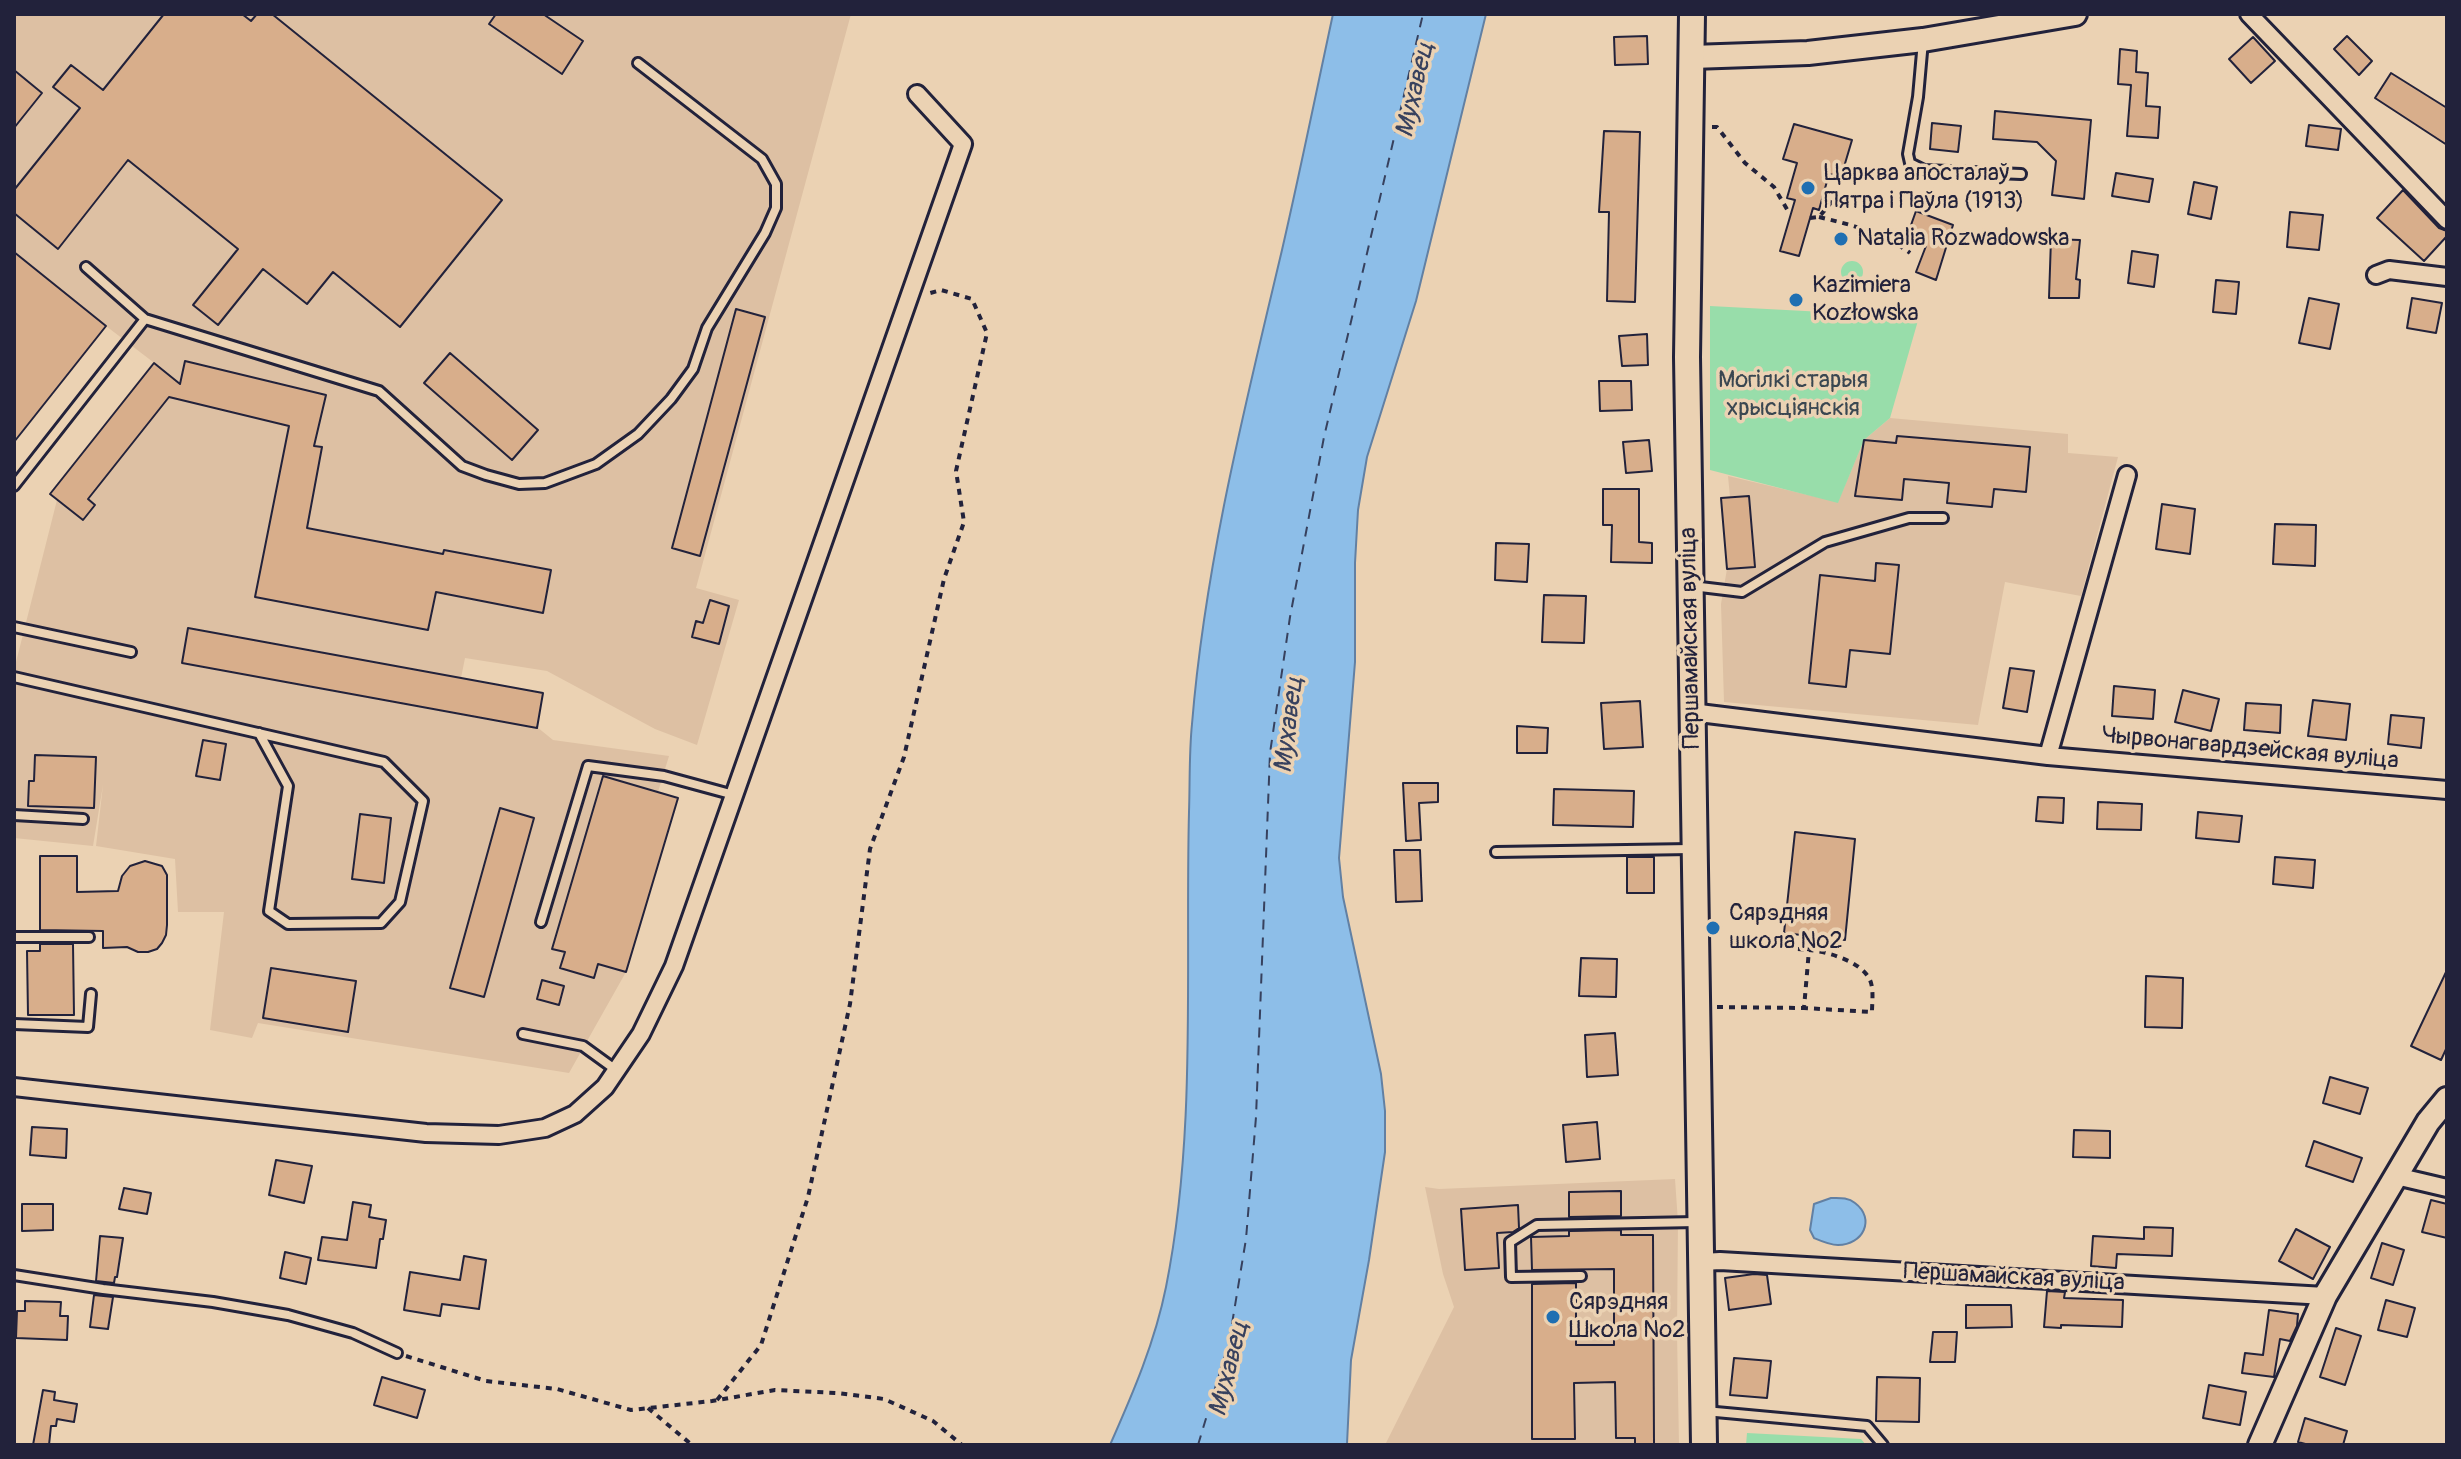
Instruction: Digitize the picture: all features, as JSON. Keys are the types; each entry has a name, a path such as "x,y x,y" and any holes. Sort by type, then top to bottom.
{"main road":[{"name":"Першамайская вуліца","path":"1692,14 1687,357 1704,1445"}],"street":[{"path":"1692,57 1808,53 1923,40 2075,14"},
{"path":"2249,14 2447,220"},
{"path":"14,1087 426,1133 499,1135 545,1128 575,1114 605,1087 641,1034 674,966 963,144 917,94"},
{"path":"2376,275 2389,270 2447,277"},
{"path":"2048,756 2127,475"},
{"name":"Чырвонагвардзейская вуліца","path":"1691,712 2048,756 2447,790"},
{"path":"2260,1445 2325,1296 2428,1122 2447,1099"},
{"path":"2396,1176 2447,1188"},
{"name":"Першамайская вуліца","path":"1703,1262 2325,1296"}],"lane":[{"path":"1923,40 1918,97 1908,154 1910,163 1924,170 2021,174"},
{"path":"86,267 145,319 379,391 462,466 519,484 545,483 596,464 638,434 671,399 693,369 707,328 765,233 776,208 776,184 762,159 638,63"},
{"path":"14,486 145,319"},
{"path":"1691,586 1742,592 1825,542 1909,518 1943,518"},
{"path":"14,627 131,652"},
{"path":"14,677 259,733 384,762 423,801 400,902 381,923 288,924 269,911 288,786 259,733"},
{"path":"541,922 588,766 664,776 735,795"},
{"path":"14,815 83,819"},
{"path":"1496,852 1694,849"},
{"path":"14,937 89,937"},
{"path":"14,1024 88,1027 91,994"},
{"path":"523,1034 583,1046 616,1070"},
{"path":"1581,1276 1511,1277 1510,1242 1537,1225 1702,1221"},
{"path":"14,1275 288,1315 353,1333 397,1353"},
{"path":"1704,1411 1867,1426 1883,1445"}],"path":[{"path":"1705,127 1717,127 1745,163 1774,187 1791,212"},
{"path":"1819,217 1840,192"},
{"path":"1810,218 1819,217 1870,230 1910,253"},
{"path":"717,1400 761,1345 808,1197 850,1004 870,849 904,757 941,592 964,522 956,471 987,333 972,299 941,290 909,299"},
{"path":"1804,1008 1810,936"},
{"path":"1715,1007 1872,1012 1872,983 1864,972 1831,952 1786,948"},
{"path":"397,1353 486,1381 557,1389 631,1410 775,1390 884,1399 933,1421 962,1445"},
{"path":"648,1408 692,1445"}],"shaded area":[{"path":"14,14 851,14 696,588 739,600 697,745 655,729 547,671 465,658 461,678 543,693 537,727 553,740 669,756 658,792 678,798 626,972 569,1073 258,1023 252,1038 210,1030 224,912 178,912 175,859 96,846 103,785 93,846 14,838 15,666 57,500 50,494 153,362 106,326 14,442"},
{"path":"1890,418 2068,434 2068,453 2118,457 2081,596 2005,582 1978,725 1724,702 1721,604 1727,569 1721,498 1730,497 1728,476 1838,502 1864,440"},
{"path":"1675,1179 1679,1445 1385,1445 1454,1307 1443,1274 1425,1187 1439,1189"}],"green space":[{"path":"1852,261 1860,264 1863,272 1860,280 1852,283 1844,280 1841,272 1844,264"},
{"name":"Могілкі старыя хрысціянскія","path":"1710,306 1919,317 1890,418 1864,440 1838,503 1710,470"},
{"path":"1747,1433 1861,1439 1866,1445 1746,1445"}],"water":[{"name":"Мухавец","path":"1333,14 1486,14 1416,301 1367,457 1358,510 1355,662 1339,858 1343,897 1381,1074 1385,1152 1351,1360 1347,1444 1110,1445 1156,1328 1176,1229 1188,1051 1190,746 1206,604 1228,486"},
{"path":"1831,1198 1843,1198 1855,1203 1865,1216 1864,1230 1854,1241 1835,1245 1814,1238 1810,1230 1814,1204"}],"building":[{"path":"164,14 242,14 251,21 257,14 272,14 502,200 400,327 333,272 307,304 263,269 218,325 193,305 238,249 128,160 58,249 14,213 14,190 80,108 53,87 71,65 103,90"},
{"path":"496,14 543,14 583,41 562,74 489,24"},
{"path":"1647,36 1648,64 1615,65 1614,37"},
{"path":"2347,36 2372,61 2359,75 2334,49"},
{"path":"2253,37 2275,61 2251,83 2229,59"},
{"path":"2120,49 2137,51 2136,72 2148,73 2146,106 2160,107 2158,138 2127,136 2131,85 2118,84"},
{"path":"14,70 42,93 14,128"},
{"path":"2391,73 2447,108 2447,145 2375,98"},
{"path":"1995,111 2091,120 2084,199 2052,195 2056,161 2037,142 1993,139"},
{"path":"1932,123 1961,126 1958,152 1930,149"},
{"name":"Царква апосталаў Пятра і Паўла (1913)","path":"1794,124 1852,140 1841,177 1829,174 1819,210 1813,208 1799,256 1780,251 1795,200 1787,198 1797,163 1783,159"},
{"path":"2309,125 2341,129 2338,150 2306,146"},
{"path":"1604,131 1640,132 1635,302 1607,301 1609,212 1599,212"},
{"path":"2116,173 2153,179 2149,202 2112,196"},
{"path":"2194,182 2217,187 2211,219 2188,214"},
{"path":"2403,190 2439,228 2447,231 2447,236 2424,261 2377,218"},
{"path":"1916,211 1953,225 1936,280 1916,272 1926,246 1906,239"},
{"path":"2290,212 2323,215 2319,250 2287,247"},
{"path":"2051,239 2080,240 2076,279 2080,280 2079,298 2049,298"},
{"path":"2132,251 2158,255 2154,287 2128,283"},
{"path":"14,252 106,326 14,442"},
{"path":"2216,280 2239,282 2236,314 2213,312"},
{"path":"2309,298 2339,304 2330,349 2299,343"},
{"path":"2412,298 2442,303 2436,333 2407,328"},
{"path":"736,309 765,317 700,556 672,548"},
{"path":"1647,334 1648,365 1622,366 1619,336"},
{"path":"450,353 538,430 512,460 424,383"},
{"path":"185,361 326,395 314,446 322,447 307,528 443,554 444,550 551,570 543,613 436,592 428,630 255,597 289,426 169,397 88,499 95,505 83,520 50,494 154,363 180,384"},
{"path":"1599,381 1631,381 1632,410 1600,411"},
{"path":"1897,436 2030,447 2026,492 1994,489 1992,507 1947,503 1949,483 1904,479 1902,500 1855,496 1864,440 1896,443"},
{"path":"1649,440 1652,471 1626,473 1623,442"},
{"path":"1603,489 1639,489 1639,542 1652,543 1652,563 1611,562 1612,525 1603,525"},
{"path":"1749,496 1755,567 1727,569 1721,498"},
{"path":"2162,504 2195,509 2190,554 2156,549"},
{"path":"2275,524 2316,525 2315,566 2273,564"},
{"path":"1496,543 1529,544 1527,582 1495,580"},
{"path":"1876,563 1899,565 1890,654 1850,650 1846,687 1809,683 1820,575 1875,581"},
{"path":"1544,595 1586,596 1584,643 1542,642"},
{"path":"710,600 729,606 719,644 692,637 696,621 703,623"},
{"path":"188,628 543,693 537,728 182,663"},
{"path":"2010,668 2034,671 2027,712 2003,708"},
{"path":"2114,686 2155,690 2153,719 2112,716"},
{"path":"2183,690 2219,699 2211,731 2175,722"},
{"path":"2313,700 2350,704 2346,740 2308,736"},
{"path":"1640,701 1643,747 1604,749 1601,703"},
{"path":"2246,703 2281,705 2280,733 2244,730"},
{"path":"2391,715 2424,718 2421,748 2388,744"},
{"path":"1517,726 1548,728 1547,753 1517,753"},
{"path":"203,740 226,744 220,780 196,776"},
{"path":"35,755 96,757 94,808 28,806 29,781 34,781"},
{"path":"603,776 678,798 626,972 598,964 594,978 560,968 565,952 552,949"},
{"path":"1403,783 1438,783 1438,802 1419,803 1421,840 1406,841"},
{"path":"1554,789 1634,791 1633,827 1553,825"},
{"path":"2038,797 2064,798 2063,823 2036,821"},
{"path":"2098,802 2142,804 2141,830 2097,829"},
{"path":"500,808 534,818 484,997 450,988"},
{"path":"2198,812 2242,816 2239,842 2196,838"},
{"path":"360,814 391,818 384,883 352,879"},
{"path":"1795,832 1855,839 1845,940 1784,933"},
{"path":"1394,850 1420,850 1422,901 1396,902"},
{"path":"40,856 77,856 77,892 118,891 122,876 130,866 145,861 162,866 167,875 167,925 162,943 157,949 138,952 127,947 103,948 103,931 40,930"},
{"path":"1627,857 1654,857 1654,893 1627,893"},
{"path":"2275,857 2315,860 2313,888 2273,884"},
{"path":"40,944 73,944 74,1015 28,1015 27,951 40,951"},
{"path":"1581,958 1617,959 1616,997 1579,996"},
{"path":"271,968 356,981 348,1032 263,1018"},
{"path":"2447,970 2447,1047 2441,1060 2411,1046"},
{"path":"2146,976 2183,978 2182,1028 2145,1027"},
{"path":"542,980 564,986 559,1005 537,999"},
{"path":"1615,1033 1618,1075 1587,1077 1585,1035"},
{"path":"2330,1077 2368,1088 2360,1114 2323,1103"},
{"path":"1597,1122 1600,1159 1566,1162 1563,1125"},
{"path":"32,1127 67,1129 66,1158 30,1155"},
{"path":"2074,1130 2110,1131 2110,1158 2073,1157"},
{"path":"2314,1141 2362,1158 2353,1182 2306,1166"},
{"path":"276,1160 312,1166 304,1203 269,1195"},
{"path":"124,1188 151,1193 147,1214 119,1209"},
{"path":"1621,1191 1621,1216 1569,1217 1569,1192"},
{"path":"2431,1200 2447,1204 2447,1238 2422,1232"},
{"path":"353,1202 371,1205 369,1217 386,1220 376,1268 318,1260 322,1237 347,1240"},
{"path":"22,1204 53,1204 53,1230 22,1231"},
{"path":"1518,1205 1519,1228 1513,1232 1497,1233 1499,1268 1465,1270 1461,1209"},
{"path":"2144,1227 2173,1228 2172,1256 2117,1254 2116,1268 2091,1266 2093,1236 2144,1239"},
{"path":"2296,1229 2330,1247 2313,1279 2279,1261"},
{"name":"Сярэдняя Школа №2","path":"1621,1230 1621,1235 1653,1235 1654,1445 1635,1445 1635,1438 1616,1438 1615,1382 1574,1383 1575,1439 1532,1439 1532,1284 1576,1283 1576,1345 1614,1345 1614,1269 1532,1270 1531,1237 1569,1236 1569,1231"},
{"path":"100,1236 123,1238 114,1283 96,1281"},
{"path":"2382,1243 2404,1250 2393,1285 2371,1278"},
{"path":"285,1252 311,1258 306,1284 280,1278"},
{"path":"464,1256 486,1260 479,1309 442,1304 440,1316 404,1310 410,1272 460,1280"},
{"path":"1767,1275 1771,1304 1729,1310 1725,1278"},
{"path":"2047,1291 2065,1292 2064,1298 2123,1300 2122,1327 2044,1327"},
{"path":"94,1295 113,1297 108,1329 90,1327"},
{"path":"2386,1300 2415,1308 2407,1337 2378,1330"},
{"path":"25,1301 61,1302 60,1316 68,1316 67,1340 16,1338 17,1311 25,1311"},
{"path":"1966,1305 2011,1305 2012,1327 1966,1328"},
{"path":"2269,1310 2298,1314 2297,1326 2290,1341 2280,1339 2274,1377 2242,1373 2245,1353 2263,1355"},
{"path":"2336,1328 2361,1336 2345,1385 2320,1377"},
{"path":"1933,1332 1957,1332 1955,1362 1930,1362"},
{"path":"1734,1358 1771,1361 1767,1398 1730,1395"},
{"path":"382,1377 425,1390 417,1418 374,1405"},
{"path":"1877,1377 1920,1378 1919,1422 1876,1421"},
{"path":"2209,1385 2246,1392 2240,1425 2203,1418"},
{"path":"43,1390 55,1392 54,1400 77,1404 74,1422 57,1419 56,1426 51,1426 49,1445 33,1445"},
{"path":"2305,1418 2347,1431 2343,1445 2298,1442"}],"ferry route":[{"path":"1198,1445 1229,1342 1246,1239 1256,1117 1270,753 1290,617 1324,437 1423,14"}],"place":[{"name":"Царква апосталаў Пятра і Паўла (1913)","path":"1808,188"},
{"name":"Natalia Rozwadowska","path":"1841,239"},
{"name":"Kazimiera Kozłowska","path":"1796,300"},
{"name":"Сярэдняя школа №2","path":"1713,928"},
{"name":"Сярэдняя Школа №2","path":"1553,1317"}]}
